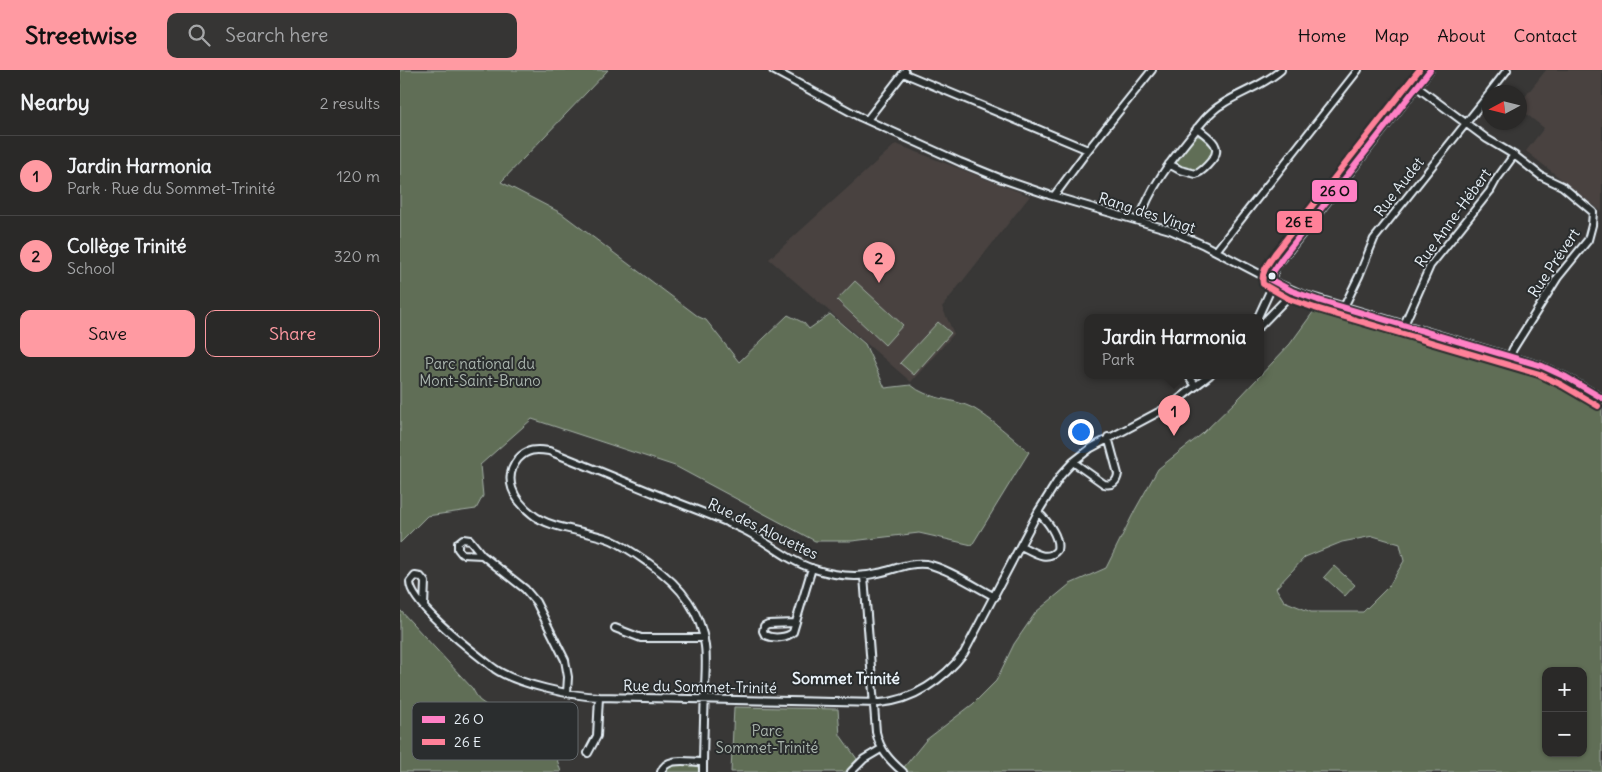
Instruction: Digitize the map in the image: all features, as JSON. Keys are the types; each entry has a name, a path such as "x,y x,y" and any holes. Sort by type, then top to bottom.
{"street":[{"name":"Rang des Vingt","path":"773,70 867,120 984,172 1054,196 1180,234 1292,290 1344,308 1510,356 1556,372 1602,398"},
{"path":"1054,196 1152,70"},
{"path":"1139,221 1150,193 1169,164 1197,128 1221,105 1266,82 1281,70"},
{"path":"1216,251 1358,70"},
{"path":"1259,314 1270,291 1272,272 1430,70"},
{"name":"Rue Audet","path":"1496,85 1507,70"},
{"path":"867,120 904,71 1088,150"},
{"name":"Rue Prévert","path":"1417,87 1489,141 1514,155 1538,174 1562,186 1590,208 1593,215 1588,240 1558,277 1510,356"},
{"name":"Rue Audet","path":"1344,308 1374,238 1482,103"},
{"path":"1169,164 1185,172 1196,174 1204,170 1214,158 1215,144 1197,128"},
{"name":"Rue Anne-Hébert","path":"1404,325 1430,266 1490,192 1514,155"},
{"path":"1264,322 1289,296 1292,290"},
{"path":"1191,379 1196,386"},
{"name":"Rue du Sommet-Trinité","path":"424,606 434,619 497,671 533,684 567,693 599,697 891,702 930,685 944,675 968,646 1038,512 1054,485 1073,462 1108,438 1170,406 1205,379"},
{"path":"1073,462 1104,484 1114,483 1118,474 1108,438"},
{"name":"Rue des Alouettes","path":"704,638 696,615 686,597 663,574 617,543 602,537 542,521 523,507 514,492 510,475 512,467 524,454 532,450 547,451 576,462 742,529 787,556 812,568 838,575 864,576 904,566 926,564 937,567 994,597"},
{"path":"1021,546 1045,556 1052,555 1057,550 1057,541 1044,518 1038,512"},
{"path":"482,555 525,589 538,606 565,660 568,677 567,693"},
{"path":"795,623 769,623 764,626 763,632 769,637 788,636 792,633 812,568"},
{"path":"864,576 876,727 881,749 888,759 903,772"},
{"path":"615,628 641,638 704,638 706,657 703,772"},
{"path":"588,753 597,736 599,697"},
{"path":"851,772 864,758 881,749"},
{"path":"661,772 663,766 669,762 703,762"}],"shaded area":[{"path":"1546,70 1602,70 1602,212 1526,151 1544,128 1527,115 1527,94"},
{"path":"896,144 1030,196 942,307 954,334 911,382 769,259"}],"green space":[{"name":"Parc national du Mont-Saint-Bruno","path":"400,70 608,70 501,182 561,213 699,317 706,320 739,362 788,315 804,323 809,329 830,314 865,344 885,388 911,385 925,394 973,408 995,423 1029,452 972,545 919,533 852,541 815,541 675,466 532,419 480,465 483,496 476,509 427,516 400,543"},
{"path":"1196,136 1203,137 1211,145 1211,157 1197,170 1185,169 1177,165 1176,160"},
{"path":"855,281 903,325 885,345 837,300"},
{"path":"1319,304 1540,370 1602,403 1602,772 900,772 926,740 973,704 996,681 1014,644 1036,612 1070,584 1106,568 1158,469 1202,434 1257,379 1264,379 1264,372 1290,344","holes":["1373,536 1400,544 1404,561 1389,586 1363,612 1311,612 1284,601 1276,588 1305,557 1342,542"]},
{"path":"938,322 951,333 914,375 900,363"},
{"path":"1334,566 1355,585 1345,596 1324,577"},
{"path":"400,610 472,688 482,702 412,702 412,760 557,760 561,772 400,772"},
{"name":"Parc Sommet-Trinité","path":"734,707 838,709 840,735 857,759 845,772 731,772"},
{"path":"695,765 698,767 699,772 665,772 669,766"}],"transit line":[{"path":"1419,70 1276,252 1264,271 1263,284 1289,299 1315,308 1539,374 1598,406"},
{"path":"1430,70 1283,257 1273,272 1271,280 1292,291 1318,300 1542,366 1566,377 1602,398"}],"place":[{"name":"Collège Trinité","path":"879,283"},
{"name":"Jardin Harmonia","path":"1174,436"}],"district":[{"name":"Sommet Trinité","path":"846,678"}]}
